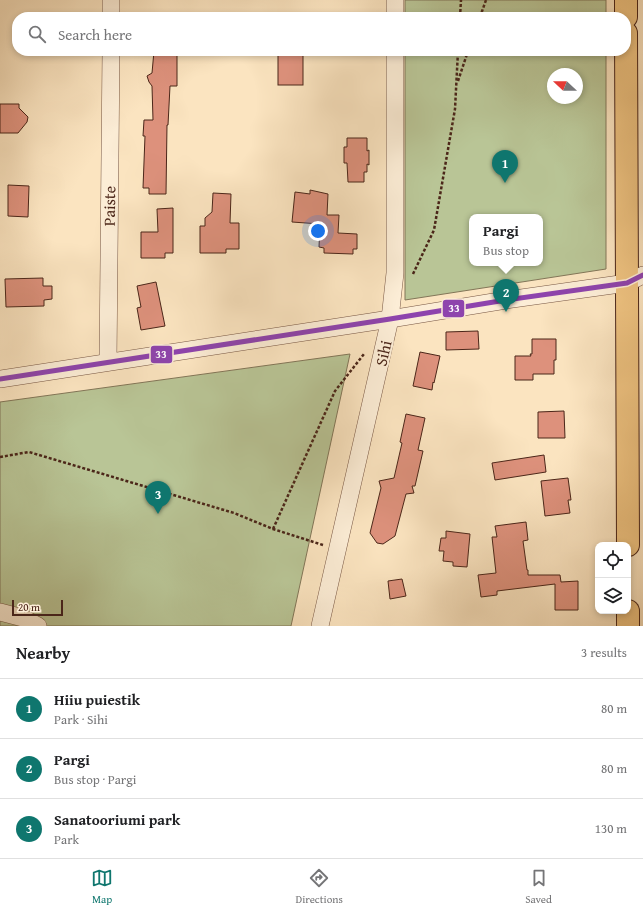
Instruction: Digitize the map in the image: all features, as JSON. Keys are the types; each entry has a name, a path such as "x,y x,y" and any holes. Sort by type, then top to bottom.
{"highway":[{"path":"626,0 626,12"},
{"path":"627,56 635,279 628,542"},
{"path":"628,614 628,626"}],"street":[{"path":"111,0 111,12"},
{"path":"395,0 395,12"},
{"name":"Paiste","path":"108,362 111,56"},
{"name":"Sihi","path":"320,626 390,319 395,273 395,56"},
{"path":"0,379 390,319 635,279"},
{"path":"0,612 23,618 38,626"}],"path":[{"path":"460,12 461,0"},
{"path":"482,12 486,0"},
{"path":"411,278 434,230 455,109 458,56"},
{"path":"457,85 466,56"},
{"path":"273,529 335,391 367,349"},
{"path":"0,457 29,452 234,513 273,529 338,550"}],"green space":[{"path":"405,0 606,0 606,12 405,12"},
{"path":"405,56 606,56 606,269 405,300"},
{"path":"350,354 291,626 0,626 0,402"}],"building":[{"path":"154,56 177,56 177,86 170,86 167,125 166,194 149,194 149,188 143,188 145,136 143,136 144,120 153,120 152,86 147,76 152,73"},
{"path":"278,56 303,56 303,85 278,85"},
{"path":"0,104 19,104 19,108 28,117 27,122 18,133 0,133"},
{"path":"347,138 367,138 369,165 367,164 367,172 364,172 364,182 348,182 347,163 344,163 344,147 347,147"},
{"path":"8,185 29,186 28,217 8,216"},
{"path":"310,190 328,194 327,215 339,215 338,233 357,234 357,249 353,249 353,254 324,253 324,248 319,247 320,224 292,222 295,192 310,194"},
{"path":"213,193 231,194 230,223 239,223 239,249 226,249 226,253 200,253 200,226 205,226 205,218 212,212"},
{"path":"173,208 173,253 165,253 165,258 141,258 141,232 158,232 157,209"},
{"path":"43,278 43,286 52,286 52,299 44,300 44,306 6,307 5,279"},
{"path":"156,282 165,326 141,330 137,308 141,307 137,286"},
{"path":"478,331 479,349 446,350 446,332"},
{"path":"532,339 556,339 554,374 533,374 533,380 515,380 515,356 531,356"},
{"path":"420,352 440,356 432,390 413,386"},
{"path":"564,411 565,438 538,438 538,412"},
{"path":"406,414 425,418 418,450 423,451 415,486 412,486 414,493 406,494 395,536 383,544 377,543 370,533 381,488 379,481 394,478 402,443 400,442"},
{"path":"544,455 546,472 495,480 492,463"},
{"path":"568,478 571,500 568,500 570,513 545,516 541,481"},
{"path":"526,522 528,540 523,541 528,575 560,575 561,582 578,581 578,610 555,610 555,584 497,591 497,595 481,597 478,575 496,573 492,537 497,537 495,526"},
{"path":"446,531 470,534 467,567 453,566 453,562 443,561 444,551 439,551 441,538 446,538"},
{"path":"402,579 406,596 390,599 388,581"}],"transit line":[{"name":"33","path":"0,379 506,300 627,283 643,275"}],"place":[{"name":"Hiiu puiestik","path":"505,183"},
{"name":"Pargi","path":"506,312"},
{"name":"Sanatooriumi park","path":"158,514"}]}
